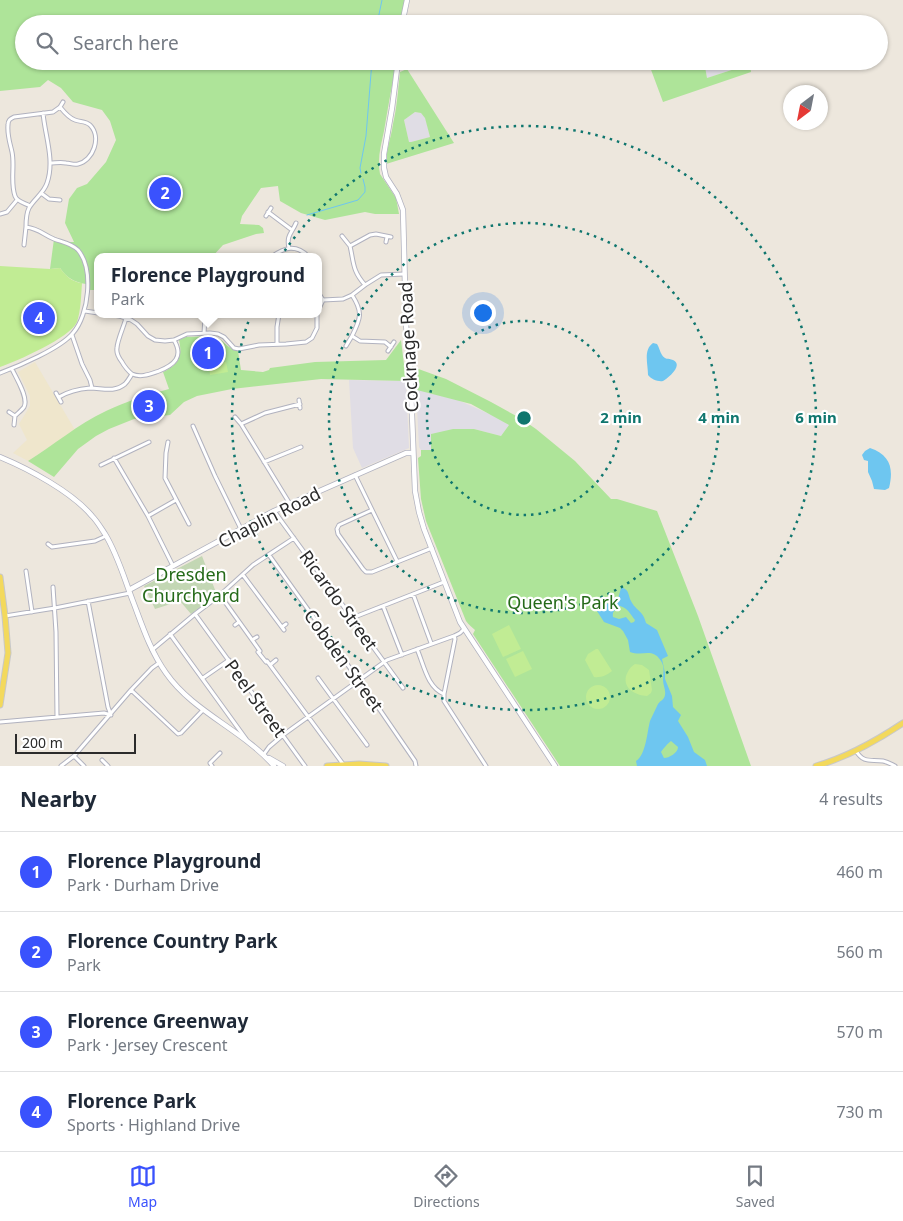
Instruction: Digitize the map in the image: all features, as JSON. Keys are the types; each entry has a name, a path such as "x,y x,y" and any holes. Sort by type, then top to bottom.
{"main road":[{"path":"0,577 8,652 0,705"},
{"path":"816,766 832,762 856,751 903,723"},
{"path":"327,766 359,764 386,766"}],"street":[{"path":"404,15 407,0"},
{"name":"Cocknage Road","path":"397,70 384,154 384,168 386,177 397,194 403,210 406,326 415,491 418,512 460,622 555,766"},
{"path":"30,206 17,200 14,196 13,160 8,140 8,123 10,118 14,117 53,112 63,102"},
{"path":"50,163 80,164 85,161 95,146 96,139 93,129 88,124 75,120 60,107"},
{"path":"24,245 27,213 30,206 46,186 49,177 50,163 43,113"},
{"path":"41,193 49,199 58,200 57,195"},
{"path":"0,214 7,212 17,200"},
{"path":"271,208 267,214 292,230"},
{"path":"288,248 288,236 296,222"},
{"path":"0,373 49,350 72,335 80,325 85,311 88,283 86,268 78,251 70,244 50,237 40,230 26,227"},
{"path":"350,246 370,235 376,234 389,237 386,242"},
{"path":"342,236 350,246 355,272 365,284"},
{"path":"279,253 288,248 301,250 304,253"},
{"path":"325,300 343,299 352,295 365,284 381,275 404,274"},
{"path":"346,346 358,325 360,312 352,295"},
{"path":"322,297 325,300"},
{"path":"322,304 325,300"},
{"path":"85,311 94,312"},
{"path":"174,340 178,349 178,357 175,363 168,368 146,376 132,374 118,356 117,347 126,318 137,324 148,336 155,340 174,340 187,334 218,334 224,337 234,348 239,349 259,345 306,342 312,338 317,328 317,318"},
{"path":"204,333 205,318"},
{"path":"277,344 278,318"},
{"path":"72,335 92,388"},
{"path":"352,336 360,341 385,342 391,346"},
{"path":"388,351 394,342"},
{"path":"12,369 26,402 24,407 15,416 14,425"},
{"path":"59,397 66,392 76,390 119,388 126,383 132,374"},
{"path":"56,393 61,402"},
{"path":"240,424 264,413 299,404"},
{"path":"9,412 15,416"},
{"path":"235,417 290,504"},
{"path":"193,426 241,528"},
{"path":"102,462 149,442"},
{"path":"168,442 165,478 190,524"},
{"path":"264,462 301,447"},
{"name":"Chaplin Road","path":"3,616 55,608 129,592 274,511 406,453 413,453"},
{"path":"0,457 56,487 92,515 106,536 118,561 152,650 166,674 176,686 204,710 283,766"},
{"path":"114,458 148,516 174,566"},
{"path":"355,475 397,561"},
{"path":"148,516 176,500"},
{"path":"372,510 339,525 337,529 338,534 366,572 372,572 432,548"},
{"name":"Ricardo Street","path":"274,511 404,688"},
{"path":"48,544 52,547 67,545 95,541 106,536"},
{"path":"152,650 253,566 294,538"},
{"name":"Cobden Street","path":"269,555 415,761 416,766"},
{"path":"26,572 32,612"},
{"path":"243,575 283,628 286,624"},
{"path":"352,618 444,582"},
{"path":"53,587 57,717"},
{"path":"413,594 431,644"},
{"path":"220,595 266,662 269,663 343,765"},
{"path":"88,601 108,707 111,714"},
{"path":"383,606 402,655"},
{"name":"Peel Street","path":"195,614 212,634 302,763"},
{"path":"235,625 239,622"},
{"path":"265,755 268,747 283,735 334,700 384,662 454,636 464,629"},
{"path":"170,634 204,678 250,744"},
{"path":"454,636 444,701 486,766"},
{"path":"252,640 256,637"},
{"path":"417,649 431,685 437,691 444,694"},
{"path":"204,678 229,660"},
{"path":"269,663 276,660"},
{"path":"61,766 74,756 131,690 159,663"},
{"path":"318,678 323,681 334,700 367,745"},
{"path":"131,690 178,734 204,710"},
{"path":"0,722 104,713 111,714"},
{"path":"856,751 865,760 883,761 895,766"},
{"path":"212,766 210,764 220,753"},
{"path":"265,755 274,766"},
{"path":"74,756 84,766"},
{"path":"102,760 108,766"}],"shaded area":[{"path":"706,70 732,70 707,78"},
{"path":"415,112 421,113 425,117 430,137 409,142 404,120"},
{"path":"35,362 75,430 28,461 13,453 27,440 19,424 30,406 30,396 18,372"},
{"path":"349,380 406,381 409,448 362,468 353,448"},
{"path":"416,387 451,397 494,416 509,425 501,436 474,429 431,434 431,450 421,450 419,447"}],"green space":[{"path":"0,0 407,0 404,15 15,15 15,70 395,70 379,163 380,174 396,198 399,214 365,212 325,220 301,213 280,201 278,186 261,188 242,216 240,224 259,225 263,228 264,233 223,245 216,253 94,253 94,290 89,290 86,284 71,279 60,268 50,269 54,239 74,242 65,223 69,199 77,188 87,184 106,162 116,140 110,121 102,110 73,102 61,88 48,80 40,87 0,91"},
{"path":"408,70 454,143 386,164 396,111 400,72","holes":["415,112 421,113 425,118 430,137 409,142 404,120"]},
{"path":"651,70 706,70 707,78 732,70 751,70 751,72 663,102"},
{"path":"0,266 60,268 70,278 82,283 81,303 77,322 72,328 54,342 0,367"},
{"path":"212,336 238,351 241,370 263,372 270,368 315,362 386,360 401,340 406,381 321,379 232,389 197,396 184,402 170,415 134,419 96,436 78,449 54,477 28,461 96,416 129,401 169,389 163,372 176,363 180,356 179,340 186,337"},
{"path":"226,362 228,372 210,375 209,365"},
{"name":"Queen's Park","path":"413,367 446,379 520,418 575,461 611,499 617,499 657,511 698,616 751,766 560,766 473,634 475,630 466,621 426,521 421,499 418,458 421,456 421,450 431,450 431,434 453,429 474,429 501,436 509,425 471,404 413,389"},
{"name":"Dresden Churchyard","path":"202,556 217,595 191,614 180,601 155,609 144,586"},
{"path":"509,625 521,649 503,657 492,634"},
{"path":"598,649 612,671 599,677 594,677 585,660 588,654"},
{"path":"523,651 532,669 515,677 506,659"},
{"path":"635,664 642,665 649,670 652,690 647,696 631,691 626,684 626,676 630,668"},
{"path":"598,685 603,686 609,692 609,702 603,708 598,709 593,708 587,702 586,697 587,692 593,686"}],"water":[{"path":"653,343 657,344 663,357 673,360 677,365 674,371 663,381 655,380 648,375 647,353"},
{"path":"870,448 882,454 889,463 891,474 889,488 885,490 874,489 868,472 868,461 864,460 862,455"},
{"path":"621,588 624,588 630,600 643,615 646,623 657,630 668,656 662,659 665,679 672,696 673,707 681,715 678,721 688,737 694,752 705,760 707,766 637,766 636,761 644,749 650,721 658,704 665,695 663,668 661,661 654,654 630,652 628,640 623,631 604,622 597,611 605,603 609,604 618,599","holes":["620,606 629,611 635,620 634,622 631,623 626,617 619,619 613,617 613,612","671,741 678,749 673,755 664,758 661,752"]}],"waterway":[{"path":"379,15 382,0"},
{"path":"361,173 371,70"},
{"path":"307,215 358,200 365,192 363,179"}],"place":[{"name":"Florence Country Park","path":"165,193"},
{"name":"Florence Park","path":"39,318"},
{"name":"Florence Playground","path":"208,353"},
{"name":"Florence Greenway","path":"149,406"}]}
